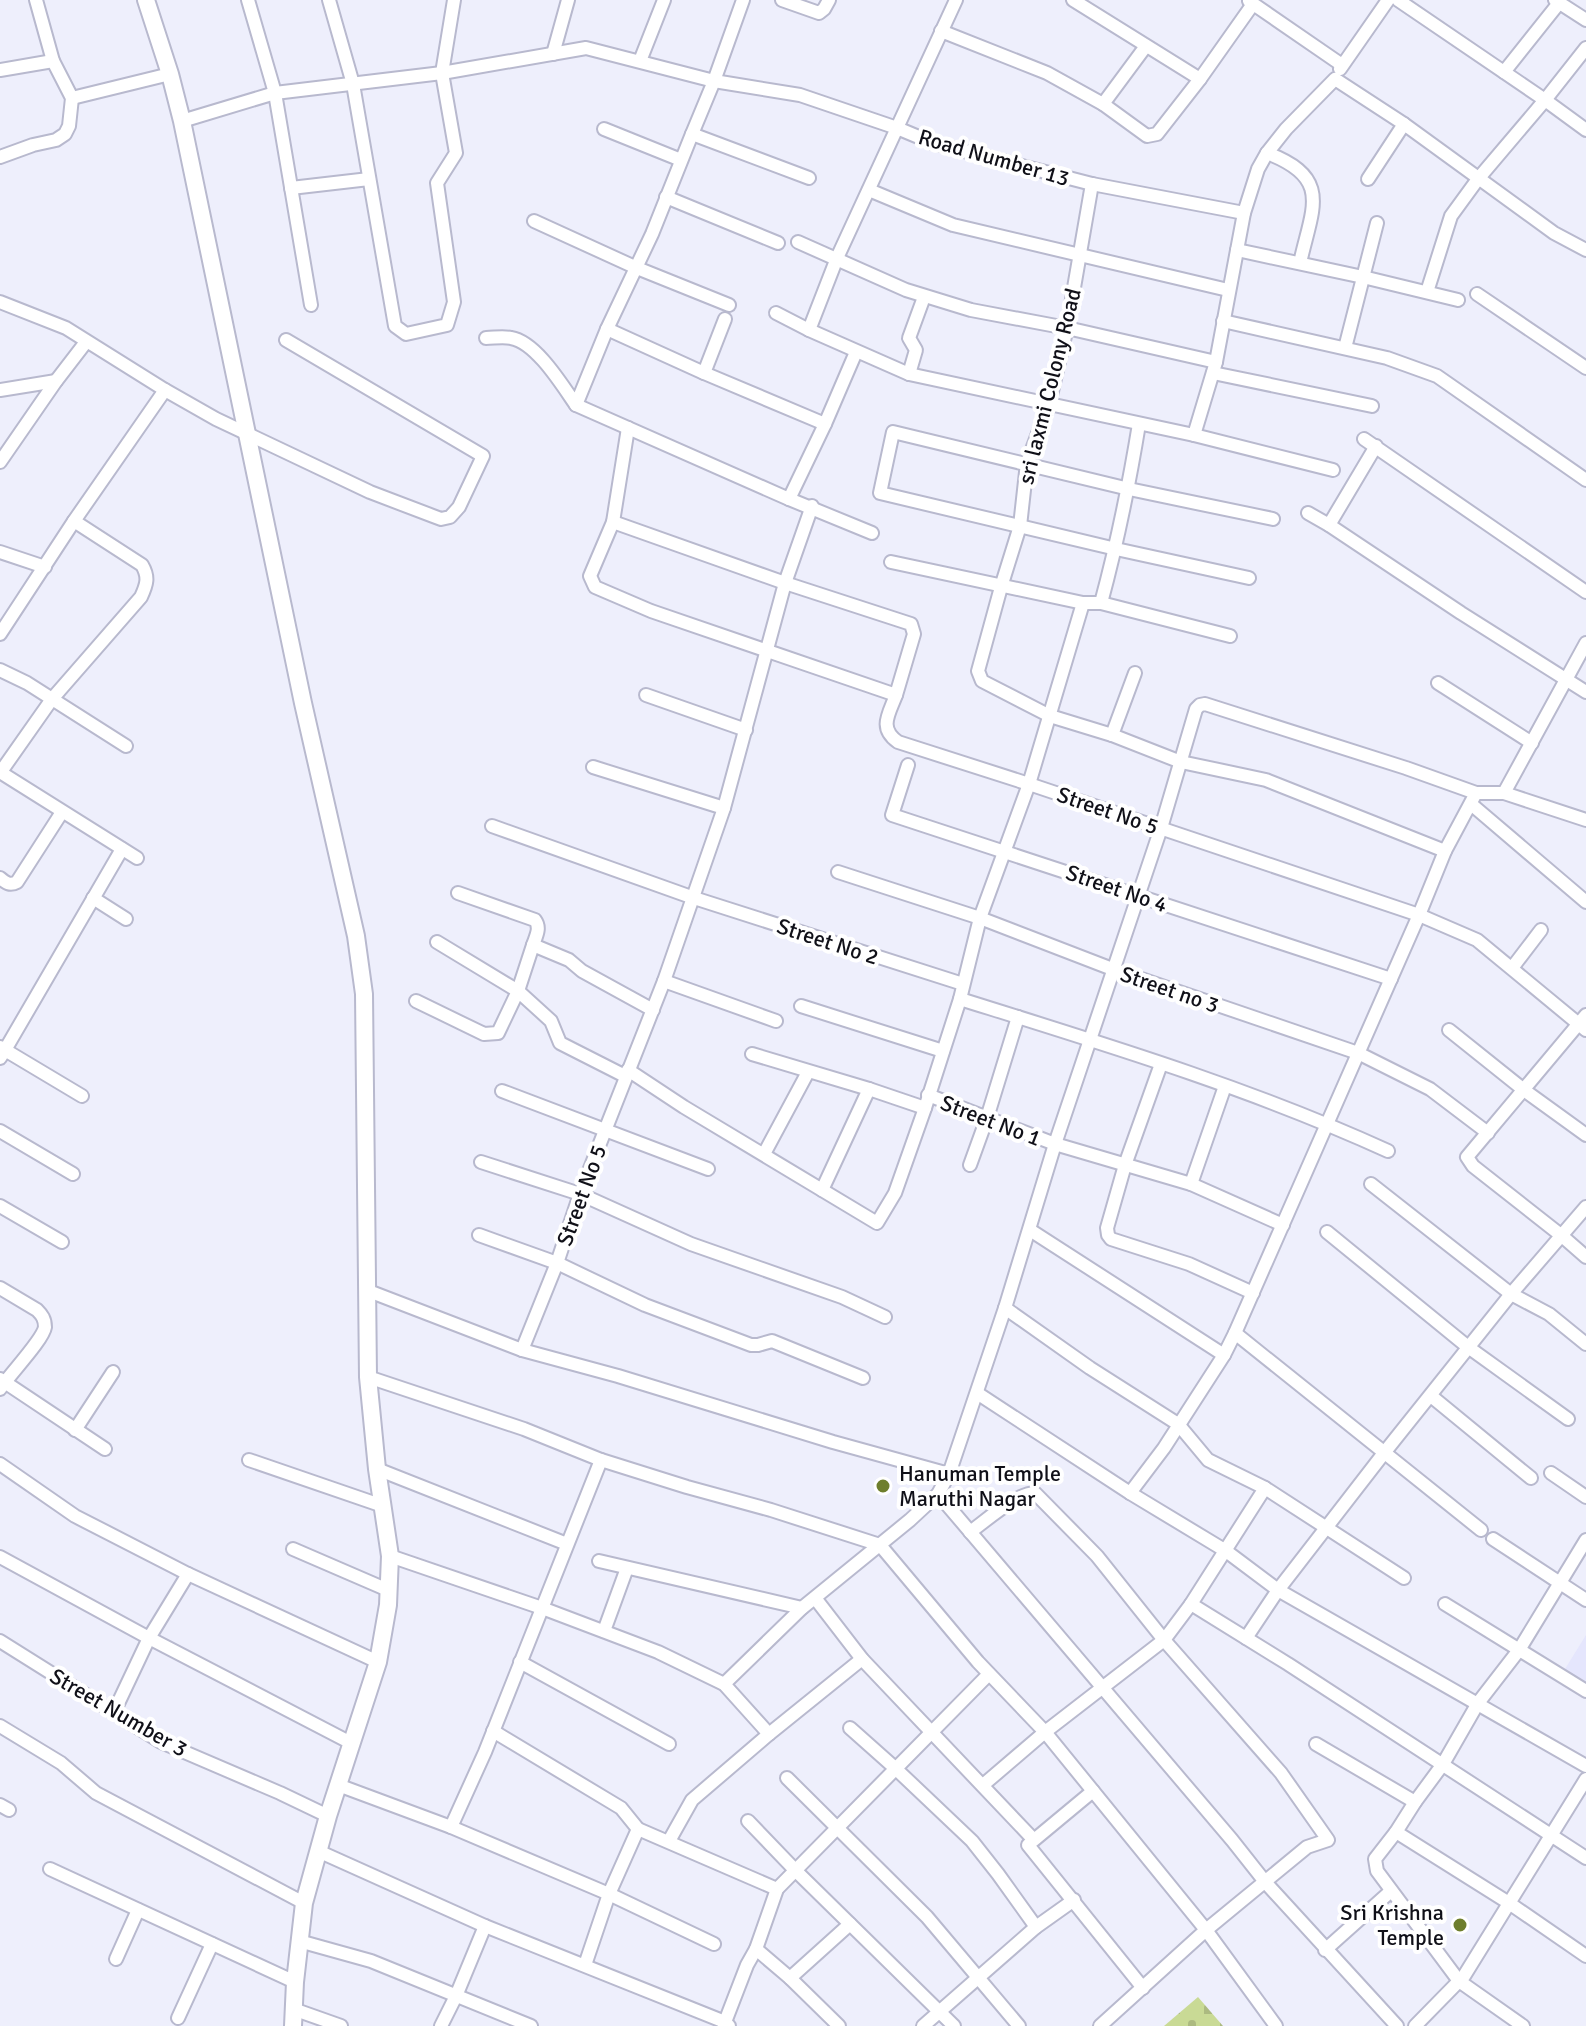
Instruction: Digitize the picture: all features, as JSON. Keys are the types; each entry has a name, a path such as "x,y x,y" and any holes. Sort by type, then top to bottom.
{"street":[{"path":"0,157 56,140 65,134 69,126 72,98 53,61 36,0"},
{"path":"146,0 182,121 303,703 356,936 364,994 368,1377 390,1556 388,1590 378,1662 328,1816 304,1903 293,2018 341,2026"},
{"path":"248,0 275,93 311,305"},
{"path":"329,0 353,84 395,326 406,334 447,325 454,302 437,183 456,153 442,73 454,0"},
{"path":"553,54 568,0"},
{"path":"640,61 664,0"},
{"path":"576,405 607,329 637,268 714,81 743,0"},
{"path":"782,0 819,13 829,0"},
{"path":"809,330 837,258 956,0"},
{"path":"1073,0 1200,79"},
{"path":"1194,435 1214,367 1244,213 1258,169 1267,153 1295,120 1335,79 1388,0"},
{"path":"1398,0 1586,130"},
{"path":"941,31 1047,73 1103,104 1142,133 1153,136 1200,79 1251,2 1342,65"},
{"path":"1504,72 1557,2 1586,20"},
{"path":"1103,104 1146,46"},
{"name":"Road Number 13","path":"182,121 275,93 442,73 586,48 714,81 800,95 933,143 1092,184 1244,213"},
{"path":"1427,292 1451,216 1586,48"},
{"path":"0,70 53,61"},
{"path":"72,98 170,74"},
{"path":"1335,79 1404,124 1554,233 1586,250"},
{"path":"1368,179 1404,124"},
{"path":"604,129 681,160"},
{"path":"692,134 809,178"},
{"path":"1267,153 1300,170 1311,183 1314,199 1300,263"},
{"path":"291,188 369,179"},
{"name":"sri laxmi Colony Road","path":"1092,184 1067,328 1049,404 1027,463 1020,526 978,671 982,681 1050,716 1112,735 1181,762 1266,780 1445,851"},
{"path":"869,190 953,225 1228,290"},
{"path":"666,197 778,243"},
{"path":"534,221 637,268 729,305"},
{"path":"1345,348 1377,223"},
{"path":"798,242 924,297 971,310 1067,328 1372,406"},
{"path":"1237,250 1458,300"},
{"path":"1477,294 1586,368"},
{"path":"909,374 916,350 909,338 924,297"},
{"path":"0,302 66,328 216,419 370,492 441,519 450,517 459,507 483,456 286,340"},
{"path":"776,313 909,374 1194,435 1333,470"},
{"path":"704,373 725,319"},
{"path":"1223,321 1387,358 1437,376 1586,480"},
{"path":"607,329 825,424"},
{"path":"486,338 521,341 543,359 576,405 872,533"},
{"path":"0,462 86,342"},
{"path":"789,499 856,352"},
{"path":"0,390 56,381"},
{"path":"0,634 165,390"},
{"path":"1101,603 1129,489 1139,424"},
{"path":"613,522 911,624 914,634 896,695 651,611 595,587 591,570 613,522 628,428"},
{"path":"1249,578 880,493 893,432 1129,489 1273,519"},
{"path":"1329,525 1370,443 1586,592"},
{"name":"Street No 5","path":"522,1350 694,898 724,808 785,583 812,506"},
{"path":"1308,513 1586,692"},
{"path":"74,521 142,565 147,573 145,587 141,597 52,699 0,773 137,858"},
{"path":"0,552 45,567"},
{"path":"891,562 1001,587 1083,603 1101,603 1230,636"},
{"path":"437,942 518,991 551,1021 560,1043 627,1073 877,1223 895,1193 943,1051 960,999 980,918 1029,784 1083,603"},
{"path":"1504,793 1586,643"},
{"path":"0,670 27,683 126,746"},
{"path":"1112,735 1135,673"},
{"path":"1438,683 1532,743"},
{"path":"646,695 746,730"},
{"name":"Street No 5","path":"896,695 885,724 889,736 898,742 1419,915 1477,940 1550,1002 1584,1023"},
{"path":"724,1684 802,1608 938,1494 949,1474 1161,828 1196,709 1200,705 1205,704 1406,768 1473,799 1586,902"},
{"name":"Street No 4","path":"908,765 892,815 1391,979"},
{"path":"593,767 724,808"},
{"path":"1473,799 1504,793 1586,820"},
{"path":"1130,1493 1164,1448 1235,1333 1445,851 1473,799"},
{"path":"0,878 8,884 17,882 62,812"},
{"name":"Street No 2","path":"492,826 694,898 963,984"},
{"path":"82,1096 2,1051 122,849"},
{"name":"Street no 3","path":"838,872 980,918 1115,970 1358,1053 1430,1089 1488,1133"},
{"path":"416,1001 484,1034 492,1034 498,1033 518,991 538,924 535,920 458,893"},
{"path":"93,898 126,919"},
{"path":"1512,968 1541,930"},
{"path":"533,945 569,960 582,971 653,1010"},
{"path":"664,981 776,1021"},
{"path":"960,999 1090,1039 1265,1100 1388,1151"},
{"path":"801,1006 943,1051"},
{"path":"970,1165 1018,1017"},
{"path":"1584,1023 1467,1157 1473,1166 1586,1257"},
{"path":"1449,1030 1586,1135"},
{"name":"Street No 1","path":"752,1054 869,1089 987,1118 1055,1144 1191,1184 1283,1225"},
{"path":"1161,1064 1125,1165 1107,1228 1108,1235 1111,1239 1189,1264 1253,1293"},
{"path":"764,1154 808,1072"},
{"path":"1191,1184 1225,1086"},
{"path":"822,1190 869,1089"},
{"path":"502,1091 708,1169"},
{"path":"0,1131 73,1174"},
{"path":"481,1162 580,1194 691,1244 842,1297 885,1317"},
{"path":"1371,1184 1511,1294 1549,1314 1586,1344"},
{"path":"0,1206 62,1242"},
{"path":"1246,1638 1278,1590 1384,1453 1511,1294 1586,1207"},
{"path":"1030,1230 1224,1355"},
{"path":"1327,1232 1468,1347 1568,1419"},
{"path":"479,1235 557,1263 645,1305 751,1345 772,1341 863,1378"},
{"path":"0,1288 37,1310 45,1322 45,1330 39,1340 2,1384 105,1449"},
{"path":"366,1290 522,1350 949,1474"},
{"path":"1005,1308 1090,1368 1178,1424 1208,1460 1265,1488 1404,1578"},
{"path":"1235,1333 1481,1530"},
{"path":"75,1430 113,1372"},
{"path":"368,1377 524,1429 601,1460 880,1545 989,1674 1045,1732 1206,1930 1276,2026"},
{"path":"977,1393 1130,1493 1226,1551 1278,1590 1586,1766"},
{"path":"1431,1396 1531,1478"},
{"path":"249,1460 383,1506"},
{"path":"451,1827 493,1731 601,1460"},
{"path":"0,1464 75,1516 188,1574 378,1662"},
{"path":"377,1469 567,1544"},
{"path":"1551,1473 1586,1497"},
{"path":"983,1785 1045,1732 1164,1640 1191,1604 1265,1488"},
{"path":"970,1532 1019,1497 1035,1493 1097,1556 1164,1640 1281,1773 1328,1840 1307,1847 1206,1930 1100,2026"},
{"path":"938,1494 1266,1883 1397,2026"},
{"path":"1493,1539 1586,1600"},
{"path":"1523,2026 1459,1981 1377,1871 1375,1859 1443,1764 1478,1703 1519,1650 1586,1540"},
{"path":"293,1549 388,1590"},
{"path":"390,1556 658,1652 724,1684 769,1734"},
{"path":"599,1561 802,1608"},
{"path":"2,1563 353,1744"},
{"path":"604,1631 627,1568"},
{"path":"114,1712 149,1638 188,1574"},
{"path":"815,1598 862,1659 1033,1839"},
{"path":"1191,1604 1586,1858"},
{"path":"1445,1604 1586,1691"},
{"name":"Street Number 3","path":"0,1641 161,1742 328,1816"},
{"path":"669,1841 692,1800 862,1659"},
{"path":"520,1662 669,1744"},
{"path":"318,1851 485,1926 726,2025 777,1889 989,1674"},
{"path":"0,1726 61,1763 96,1793 304,1903"},
{"path":"850,1728 972,1841 1036,1927"},
{"path":"493,1731 621,1808 638,1829 777,1889"},
{"path":"1316,1744 1415,1802"},
{"path":"787,1778 927,1917 1019,2026"},
{"path":"1415,2026 1464,1976 1586,1779"},
{"path":"338,1785 451,1827 609,1894 714,1944"},
{"path":"1093,1791 1028,1845 1143,1988"},
{"path":"748,1821 954,2026"},
{"path":"585,1965 609,1894 638,1829"},
{"path":"1396,1832 1586,1956"},
{"path":"50,1869 295,1982"},
{"path":"1325,1950 1391,1891"},
{"path":"923,2026 1036,1927 1074,1900"},
{"path":"116,1959 138,1910"},
{"path":"790,1978 850,1924"},
{"path":"441,2026 485,1926"},
{"path":"299,1941 371,1961 531,2026"},
{"path":"178,2018 212,1944"},
{"path":"756,1949 839,2026"}],"shaded area":[{"path":"1586,1635 1586,1683 1565,1669"}],"green space":[{"path":"1198,1997 1223,2026 1164,2026"}],"place":[{"name":"Hanuman Temple Maruthi Nagar","path":"883,1486"},
{"name":"Sri Krishna Temple","path":"1460,1925"}]}
